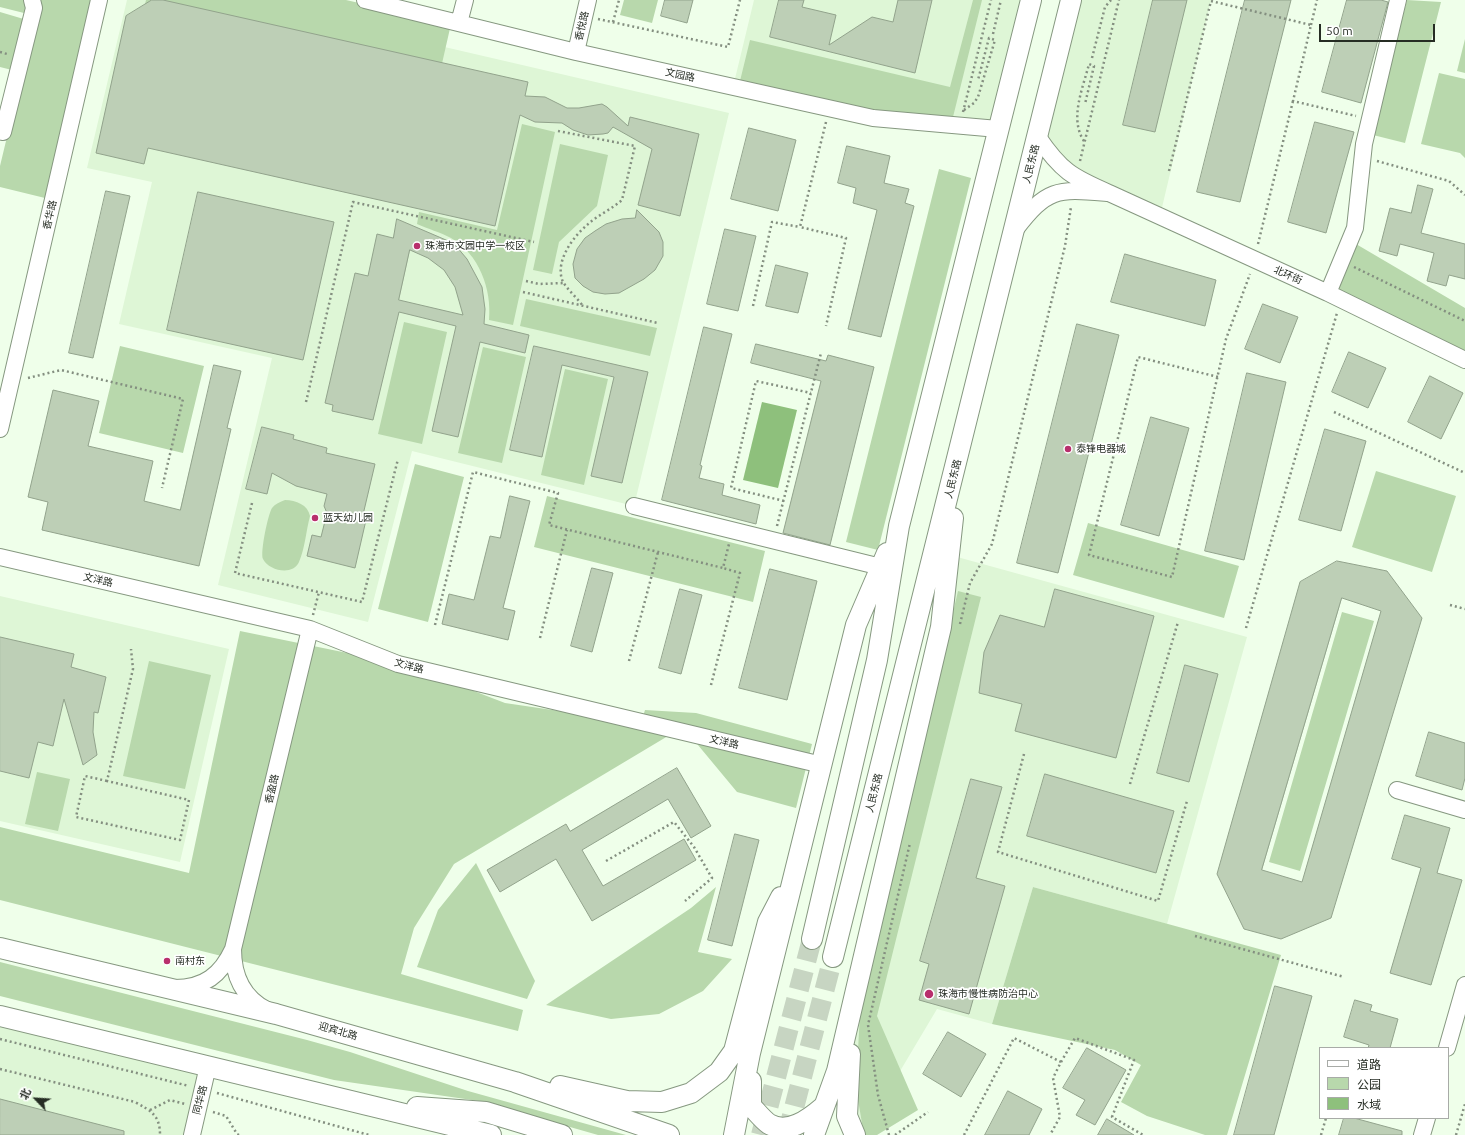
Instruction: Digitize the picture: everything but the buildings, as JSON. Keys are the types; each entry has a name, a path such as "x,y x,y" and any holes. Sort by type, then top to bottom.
{"main road":[{"path":"812,939 877,660 900,526 1031,0"},
{"name":"人民东路","path":"833,957 1071,0"},
{"path":"814,1135 837,1071 941,627 960,448"},
{"path":"734,1135 750,1053 856,625 900,526"},
{"path":"393,1047 627,1101 662,1102 692,1093 719,1072 734,1051 768,922 798,863"},
{"name":"迎宾北路","path":"0,948 276,1014 515,1082 669,1135"},
{"path":"855,1135 848,1116 848,1068 859,978"},
{"path":"0,1016 488,1134"},
{"path":"750,1053 751,1106 770,1125 785,1129 805,1123 826,1104"},
{"path":"359,1103 486,1112 562,1135"}],"street":[{"path":"3,132 34,8 32,0"},
{"name":"香华路","path":"0,429 6,380 99,0"},
{"name":"文园路","path":"365,0 576,52 873,118 998,129"},
{"path":"459,23 465,0"},
{"name":"香悅路","path":"576,52 588,0"},
{"path":"1335,296 1341,261 1355,228 1363,157 1370,119 1398,0"},
{"path":"1038,137 1075,185"},
{"name":"北环街","path":"1014,232 1040,200 1058,192 1075,185 1108,193 1335,296 1465,360"},
{"path":"634,506 881,567"},
{"name":"文洋路","path":"0,557 310,629 398,664 822,765"},
{"name":"香盈路","path":"234,950 310,629"},
{"path":"1397,790 1465,810"},
{"path":"172,988 190,987 211,979 221,971 234,950"},
{"path":"234,950 233,962 241,986 257,1003 276,1014"},
{"path":"1447,1047 1465,985"},
{"name":"同华路","path":"192,1135 208,1066"},
{"path":"1422,1135 1427,1119"}],"path":[{"path":"619,0 614,22 728,47 740,0"},
{"path":"959,126 991,0"},
{"path":"993,34 1001,0"},
{"path":"1092,58 1104,7 1111,0"},
{"path":"959,629 970,583 992,544 1065,246 1084,141 1119,0"},
{"path":"1218,377 1138,357 1089,555 1172,577 1218,377 1226,339 1255,260 1317,0"},
{"path":"1169,171 1211,1 1311,25"},
{"path":"963,110 974,103 978,97 995,40 989,38 978,80"},
{"path":"1084,141 1078,128 1078,109 1089,64 1094,66 1085,104"},
{"path":"1293,101 1370,119"},
{"path":"800,227 829,108"},
{"path":"558,131 635,146 622,200 586,225 571,244 562,259 561,270 564,283 583,306"},
{"path":"1363,157 1449,181 1465,195"},
{"path":"306,402 353,202 534,242"},
{"path":"753,306 772,222 846,238 826,326"},
{"path":"1341,261 1465,321"},
{"path":"526,281 539,284 564,283"},
{"path":"523,292 658,323"},
{"path":"1246,628 1335,296"},
{"path":"773,540 821,354"},
{"path":"6,380 61,370 183,399 162,488"},
{"path":"784,501 730,488 756,380 811,393"},
{"path":"1334,412 1465,473"},
{"path":"252,502 235,573 362,602 398,459"},
{"path":"435,625 472,472 558,493 549,525 740,573 712,685"},
{"path":"540,638 567,530"},
{"path":"723,568 733,530"},
{"path":"629,661 658,552"},
{"path":"310,629 319,592"},
{"path":"1450,605 1465,609"},
{"path":"1130,784 1178,622"},
{"path":"107,781 133,669 132,649"},
{"path":"1024,754 998,852 1158,901 1187,801"},
{"path":"85,776 107,781 189,800 180,840 76,818 85,776"},
{"path":"606,861 674,822 694,847 712,878 685,901"},
{"path":"889,1135 878,1095 868,1026 911,839"},
{"path":"1194,936 1344,977"},
{"path":"964,1135 1014,1038 1061,1062"},
{"path":"1050,1135 1060,1117 1053,1078 1075,1038 1134,1060 1112,1117 1143,1135"},
{"path":"0,1039 203,1090 369,1135"},
{"path":"0,1068 135,1102 150,1110 158,1118 160,1135"},
{"path":"1456,1135 1465,1104"},
{"path":"895,1135 928,1112"},
{"path":"1321,1135 1326,1119"}],"shaded area":[{"name":"珠海市文园中学一校区","path":"127,0 242,0 729,113 634,506 412,451 368,622 218,585 272,358 119,324 152,182 87,168"},
{"path":"754,0 1031,0 998,129 733,87"},
{"path":"1071,0 1211,0 1160,216 1068,171 1038,137"},
{"path":"950,555 1247,637 1167,924 1033,887 992,1024 937,1009 862,1135 855,1135 849,1068"},
{"path":"0,596 229,649 180,862 0,821"},
{"path":"0,1015 208,1066 192,1135 0,1135"}],"green space":[{"path":"0,0 93,0 45,198 0,187 0,166 36,16 0,7"},
{"path":"146,0 346,0 451,24 438,81 143,13"},
{"path":"624,0 658,0 652,23 620,15"},
{"path":"973,0 982,0 953,117 873,111 740,81 750,40 950,87"},
{"path":"1407,0 1441,2 1405,143 1373,135"},
{"path":"0,12 27,20 12,70 0,67"},
{"path":"1465,39 1465,73 1457,71"},
{"path":"1439,73 1465,79 1465,158 1460,153 1421,144"},
{"path":"522,124 555,132 513,325 489,320 486,285 482,273 469,253 451,238 417,224 419,212 497,230"},
{"path":"560,144 608,155 597,206 559,242 552,274 533,270"},
{"path":"939,169 971,178 878,550 846,542"},
{"path":"1356,244 1465,308 1465,354 1337,292"},
{"path":"526,299 657,328 650,356 520,326"},
{"path":"404,322 447,332 422,444 378,434"},
{"path":"120,346 204,366 183,453 99,433"},
{"path":"483,347 526,357 502,463 458,453"},
{"path":"565,369 608,379 584,485 541,475"},
{"path":"415,464 464,477 428,622 378,609"},
{"path":"1376,471 1456,496 1432,572 1352,547"},
{"path":"547,496 765,551 753,602 534,547"},
{"path":"285,500 301,504 307,509 310,516 303,551 299,562 292,569 281,570 275,569 266,563 262,555 270,512 275,505"},
{"path":"1088,523 1239,566 1224,618 1073,575"},
{"path":"958,591 981,597 877,1016 918,1110 877,1135 864,1135 856,1088 860,1013"},
{"path":"1342,612 1374,621 1300,871 1269,862"},
{"path":"240,631 362,656 466,688 505,703 641,723 645,710 696,713 812,744 796,808 737,792 683,727 454,864 414,928 401,974 523,1010 518,1031 0,900 0,827 189,873"},
{"path":"149,661 211,675 185,789 123,776"},
{"path":"37,772 70,779 58,831 25,824"},
{"path":"476,863 535,981 527,999 417,967 438,910"},
{"path":"716,887 698,952 732,959 703,991 659,1014 611,1019 546,1005 691,908"},
{"path":"1033,887 1281,955 1227,1135 1205,1135 1147,1116 1121,1102 1141,1065 1115,1050 992,1024"},
{"path":"0,962 307,1040 350,1052 468,1091 626,1135 598,1135 479,1101 334,1080 0,996"}],"water":[{"path":"762,402 797,410 778,488 743,480"}],"tunnel":[{"path":"761,1135 812,939"},
{"path":"787,1135 833,957"}],"place":[{"name":"珠海市文园中学一校区","path":"417,246"},
{"name":"泰锋电器城","path":"1068,449"},
{"name":"蓝天幼儿园","path":"315,518"},
{"name":"南村东","path":"167,961"},
{"name":"珠海市慢性病防治中心","path":"929,994"}]}
